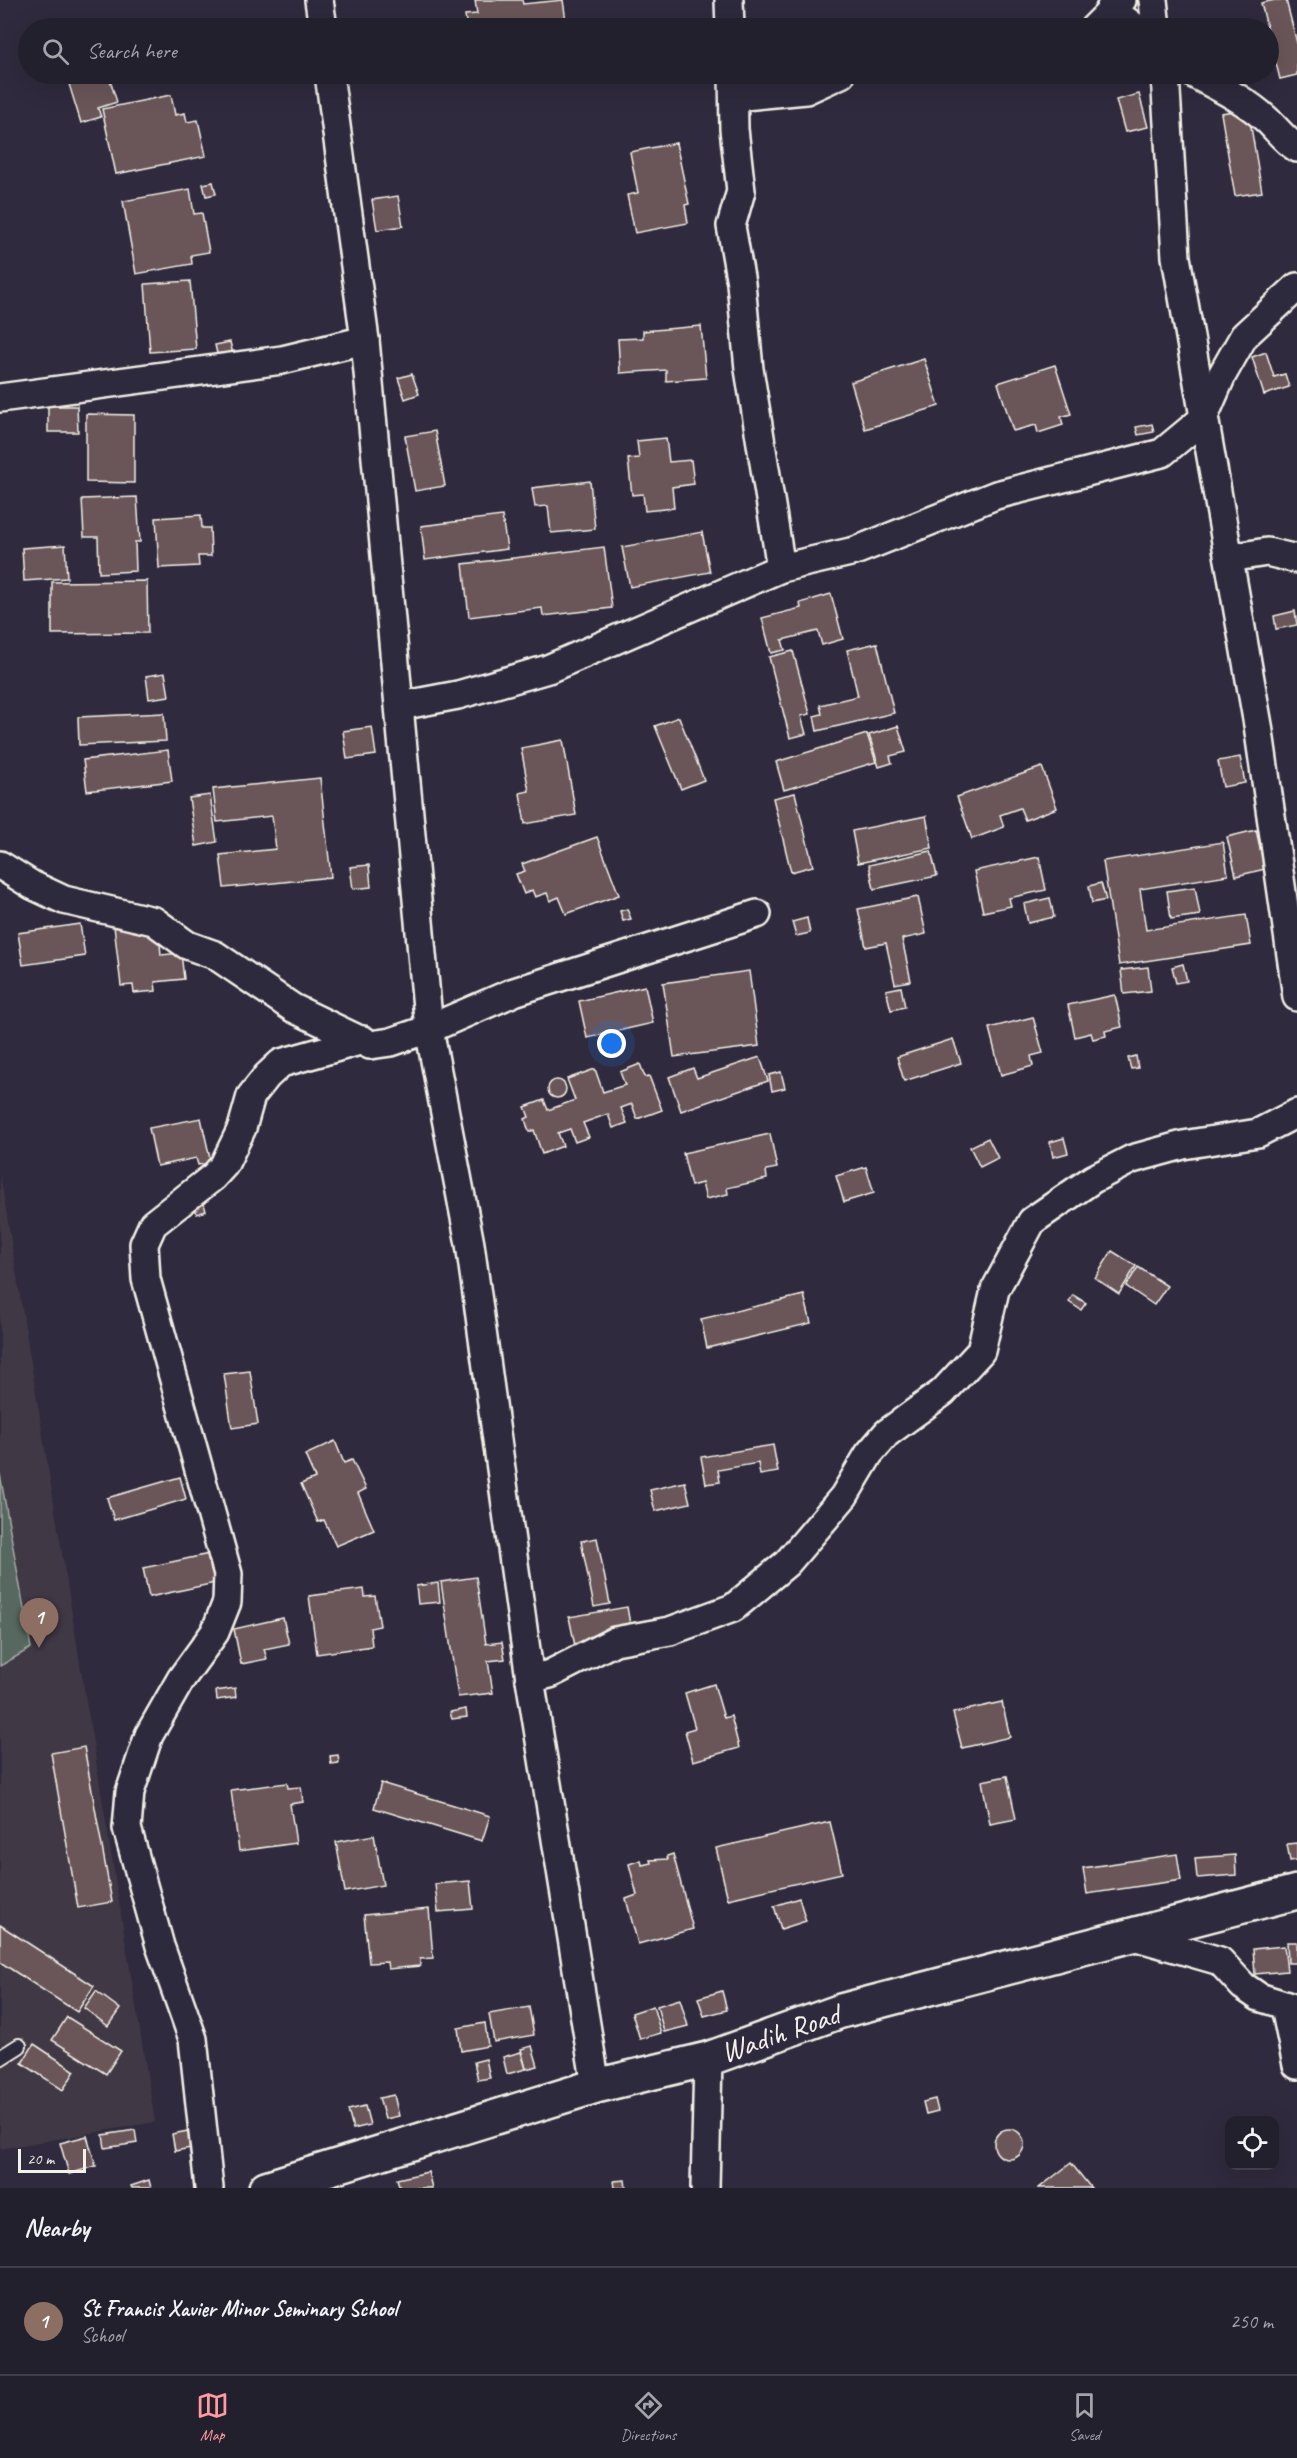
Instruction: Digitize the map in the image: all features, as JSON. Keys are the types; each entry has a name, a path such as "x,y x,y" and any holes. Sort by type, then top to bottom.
{"street":[{"path":"319,0 322,18"},
{"path":"729,0 730,18"},
{"path":"1153,0 1155,18"},
{"path":"330,84 364,340 429,1029 470,1244 530,1679 596,2086"},
{"path":"781,568 748,369 741,283 731,226 741,191 734,129 734,85 806,90 819,84"},
{"path":"1166,84 1176,257 1258,725 1297,997"},
{"path":"1214,84 1230,92 1297,148"},
{"path":"400,706 458,695 548,669 781,568 855,551 996,495 1162,453 1203,419 1222,375 1244,336 1297,287"},
{"path":"0,398 282,360 364,340"},
{"path":"1229,558 1267,552 1297,559"},
{"path":"0,864 32,885 64,900 154,921 187,945 215,955 293,1008 370,1045 391,1042 429,1029 514,992 757,914"},
{"path":"208,2188 193,2039 160,1946 127,1828 130,1792 149,1735 181,1678 215,1632 227,1602 228,1574 148,1291 144,1244 153,1224 213,1177 224,1165 242,1128 251,1096 267,1076 281,1063 363,1040"},
{"path":"530,1679 550,1674 615,1641 670,1631 733,1608 788,1563 844,1496 869,1454 887,1433 943,1392 981,1351 995,1290 1032,1221 1093,1179 1132,1159 1183,1145 1258,1133 1297,1113"},
{"name":"Wadih Road","path":"266,2188 596,2086 708,2058 841,2011 1297,1892"},
{"path":"1130,1935 1220,1961 1243,1986 1259,1997 1291,2008 1297,2065"},
{"path":"705,2188 708,2058"}],"lane":[{"path":"0,2058 19,2046"}],"shaded area":[{"path":"0,1173 155,2122 0,2149"}],"green space":[{"path":"0,1474 31,1648 0,1666"}],"building":[{"path":"475,0 522,0 523,4 563,0 566,18 465,18 465,15 477,14"},
{"path":"1286,0 1297,43 1297,75 1280,79 1279,18 1265,18 1261,3"},
{"path":"69,84 111,84 117,102 98,108 101,117 81,123"},
{"path":"1139,94 1148,127 1125,132 1116,100"},
{"path":"171,95 175,115 185,113 187,122 198,120 206,156 116,174 102,109"},
{"path":"1248,109 1262,192 1235,196 1221,113"},
{"path":"676,143 689,204 685,205 688,223 635,233 627,195 638,193 630,152"},
{"path":"213,182 216,194 206,196 203,184"},
{"path":"190,189 194,214 202,213 209,252 191,255 192,264 136,274 123,201"},
{"path":"398,196 403,226 377,230 372,200"},
{"path":"190,281 196,349 150,352 145,284"},
{"path":"701,326 706,378 666,381 666,370 620,373 618,339 643,338 643,331"},
{"path":"230,342 235,362 220,366 215,345"},
{"path":"1266,352 1274,377 1285,374 1289,387 1264,395 1252,357"},
{"path":"924,359 939,406 865,429 851,382"},
{"path":"1055,365 1071,414 1061,417 1063,425 1038,433 1036,425 1013,431 998,383"},
{"path":"412,374 419,394 405,399 398,378"},
{"path":"48,406 77,406 78,432 48,432"},
{"path":"86,414 134,415 134,483 86,482"},
{"path":"1152,424 1154,432 1138,435 1136,427"},
{"path":"435,431 445,486 415,491 405,436"},
{"path":"666,438 669,462 691,460 694,484 672,487 674,508 645,511 643,494 632,495 628,459 639,458 637,441"},
{"path":"590,481 595,529 551,533 548,506 535,507 532,488"},
{"path":"137,497 140,542 135,542 136,571 99,573 98,537 84,537 82,499"},
{"path":"201,515 202,528 210,528 211,556 198,556 199,566 159,568 156,518"},
{"path":"502,516 507,549 425,560 421,526"},
{"path":"702,532 710,572 630,587 622,547"},
{"path":"65,545 67,578 24,581 22,548"},
{"path":"604,547 612,608 543,616 542,608 469,617 463,564"},
{"path":"147,581 148,633 52,634 52,582"},
{"path":"831,594 843,639 822,645 818,631 782,640 785,650 771,653 762,618 801,608 800,603"},
{"path":"1295,611 1297,625 1276,629 1274,616"},
{"path":"877,643 894,713 817,731 814,716 822,714 820,705 858,696 847,650"},
{"path":"793,651 810,714 801,716 806,734 790,738 769,657"},
{"path":"165,673 169,696 149,699 146,676"},
{"path":"164,713 166,741 79,745 78,717"},
{"path":"679,717 704,780 681,789 655,726"},
{"path":"898,726 906,752 890,756 892,763 879,767 869,735"},
{"path":"372,727 376,755 347,759 343,731"},
{"path":"867,734 876,762 784,790 776,762"},
{"path":"563,740 576,815 525,824 520,793 529,791 521,748"},
{"path":"168,750 172,781 87,791 83,760"},
{"path":"1240,757 1245,783 1223,787 1218,761"},
{"path":"1042,767 1057,808 1025,820 1020,808 1000,815 1004,827 972,839 957,797"},
{"path":"320,778 331,877 224,888 220,855 276,849 272,816 217,822 213,789"},
{"path":"795,793 813,866 791,872 773,798"},
{"path":"210,795 217,842 196,846 189,798"},
{"path":"926,816 932,848 858,863 852,831"},
{"path":"1256,830 1265,869 1236,876 1227,837"},
{"path":"597,837 619,895 566,914 559,897 550,901 547,893 535,897 532,890 524,894 516,874 525,871 522,864"},
{"path":"1223,842 1228,875 1140,889 1146,930 1246,915 1251,945 1119,965 1103,861"},
{"path":"931,851 937,876 874,889 869,865"},
{"path":"1039,857 1046,890 1009,898 1011,906 983,912 974,871"},
{"path":"369,865 371,887 353,889 350,867"},
{"path":"1101,883 1106,900 1092,903 1089,886"},
{"path":"1195,887 1200,915 1171,919 1167,891"},
{"path":"918,897 926,934 902,939 911,981 895,984 886,943 866,947 858,909"},
{"path":"1050,898 1054,917 1028,923 1024,904"},
{"path":"627,909 631,919 623,921 620,911"},
{"path":"807,918 810,933 796,936 792,922"},
{"path":"152,923 159,932 161,955 181,953 184,979 155,982 156,991 134,993 133,985 121,986 114,926"},
{"path":"80,924 85,956 23,965 18,933"},
{"path":"1183,964 1187,981 1176,983 1172,967"},
{"path":"1148,967 1151,991 1124,994 1121,970"},
{"path":"749,971 759,1046 674,1057 663,983"},
{"path":"645,986 653,1023 587,1038 579,1001"},
{"path":"901,987 905,1007 891,1010 886,990"},
{"path":"1115,995 1122,1027 1105,1031 1106,1036 1093,1039 1091,1033 1075,1037 1068,1005"},
{"path":"1033,1017 1043,1053 1031,1056 1033,1066 1001,1075 989,1028"},
{"path":"953,1039 961,1063 904,1081 897,1057"},
{"path":"1136,1056 1138,1068 1131,1069 1128,1058"},
{"path":"760,1057 768,1081 681,1111 669,1077 693,1068 697,1078"},
{"path":"640,1064 645,1077 649,1076 662,1110 637,1119 632,1104 621,1108 627,1123 613,1128 608,1114 583,1123 589,1137 575,1142 570,1129 558,1133 563,1146 542,1154 534,1130 529,1132 525,1119 529,1117 525,1107 544,1100 548,1110 575,1100 567,1079 595,1069 603,1092 625,1085 620,1072"},
{"path":"781,1072 785,1088 772,1091 769,1075"},
{"path":"557,1080 563,1083 566,1089 563,1095 557,1098 551,1095 548,1089 551,1083"},
{"path":"201,1118 211,1163 198,1165 196,1158 157,1166 149,1128"},
{"path":"770,1134 777,1168 766,1170 767,1179 727,1188 728,1194 706,1199 702,1183 691,1186 683,1153"},
{"path":"988,1138 998,1158 980,1167 970,1147"},
{"path":"1064,1138 1068,1153 1053,1157 1050,1142"},
{"path":"866,1167 874,1193 844,1202 836,1176"},
{"path":"202,1197 206,1211 197,1214 192,1200"},
{"path":"1112,1251 1136,1266 1119,1294 1095,1278"},
{"path":"1138,1267 1167,1286 1154,1305 1126,1286"},
{"path":"804,1295 811,1323 707,1348 701,1319"},
{"path":"1073,1295 1086,1303 1081,1310 1069,1302"},
{"path":"250,1371 258,1424 232,1428 224,1374"},
{"path":"335,1441 344,1463 352,1460 366,1489 358,1493 374,1530 336,1546 324,1520 318,1522 301,1484 315,1478 305,1455"},
{"path":"773,1445 778,1472 760,1475 758,1463 718,1470 720,1482 706,1484 701,1457"},
{"path":"180,1477 186,1499 114,1520 107,1498"},
{"path":"685,1482 690,1503 655,1511 650,1490"},
{"path":"597,1538 610,1604 594,1607 581,1541"},
{"path":"214,1553 220,1582 149,1597 143,1568"},
{"path":"476,1577 486,1644 502,1642 505,1659 488,1661 493,1693 458,1697 441,1582"},
{"path":"438,1583 440,1602 418,1604 416,1586"},
{"path":"364,1589 365,1597 375,1596 380,1626 370,1628 372,1646 317,1654 309,1596"},
{"path":"627,1607 631,1630 592,1637 593,1643 575,1646 569,1617"},
{"path":"283,1618 289,1644 264,1649 267,1659 241,1664 234,1629"},
{"path":"714,1684 724,1718 731,1716 739,1748 693,1761 685,1731 695,1728 685,1693"},
{"path":"235,1688 236,1697 217,1700 216,1691"},
{"path":"1002,1702 1010,1737 962,1748 953,1713"},
{"path":"466,1709 467,1717 452,1719 450,1712"},
{"path":"84,1747 112,1902 78,1908 51,1753"},
{"path":"338,1755 339,1763 331,1764 330,1756"},
{"path":"1007,1776 1016,1819 990,1824 982,1781"},
{"path":"287,1783 288,1788 301,1787 303,1802 290,1804 296,1843 239,1851 231,1790"},
{"path":"381,1783 490,1816 482,1841 374,1808"},
{"path":"830,1822 842,1873 728,1899 716,1848"},
{"path":"374,1835 383,1885 345,1892 336,1842"},
{"path":"1297,1843 1297,1860 1290,1861 1287,1844"},
{"path":"673,1854 693,1929 638,1944 626,1899 637,1895 629,1864 641,1860 642,1865 651,1863 650,1860 668,1859 667,1856"},
{"path":"1177,1854 1181,1880 1087,1894 1083,1868"},
{"path":"1235,1855 1236,1875 1197,1878 1195,1858"},
{"path":"470,1881 473,1909 438,1912 435,1884"},
{"path":"799,1898 806,1921 781,1929 774,1906"},
{"path":"429,1909 433,1958 420,1959 420,1966 388,1969 387,1962 369,1963 364,1915"},
{"path":"0,1925 94,1986 77,2012 0,1962"},
{"path":"1287,1942 1297,1942 1297,1963 1288,1963"},
{"path":"1284,1946 1287,1971 1255,1974 1253,1949"},
{"path":"96,1991 120,2009 108,2026 84,2008"},
{"path":"722,1991 727,2010 704,2016 698,1998"},
{"path":"680,1999 688,2026 664,2032 657,2006"},
{"path":"653,2006 661,2033 640,2039 632,2013"},
{"path":"529,2007 534,2035 494,2042 489,2014"},
{"path":"67,2017 121,2051 106,2074 52,2040"},
{"path":"485,2023 488,2046 461,2051 458,2028"},
{"path":"34,2044 75,2071 63,2090 22,2063"},
{"path":"532,2046 538,2066 526,2069 521,2049"},
{"path":"521,2052 526,2069 507,2074 503,2057"},
{"path":"486,2059 490,2078 478,2080 474,2062"},
{"path":"394,2095 399,2116 385,2119 379,2098"},
{"path":"935,2099 938,2111 926,2114 923,2102"},
{"path":"365,2106 370,2125 353,2129 348,2110"},
{"path":"1009,2129 1015,2130 1023,2138 1023,2150 1015,2158 1009,2159 1003,2158 995,2150 994,2144 995,2138 1003,2130"},
{"path":"135,2130 137,2143 105,2148 103,2135"},
{"path":"188,2131 191,2148 175,2151 172,2134"},
{"path":"87,2136 96,2166 69,2174 60,2143"},
{"path":"1071,2163 1091,2188 1039,2188"},
{"path":"428,2172 432,2188 400,2188 397,2179"},
{"path":"149,2180 151,2188 132,2188 131,2186"},
{"path":"625,2180 626,2188 615,2188 614,2181"}],"place":[{"name":"St Francis Xavier Minor Seminary School","path":"39,1648"}]}
